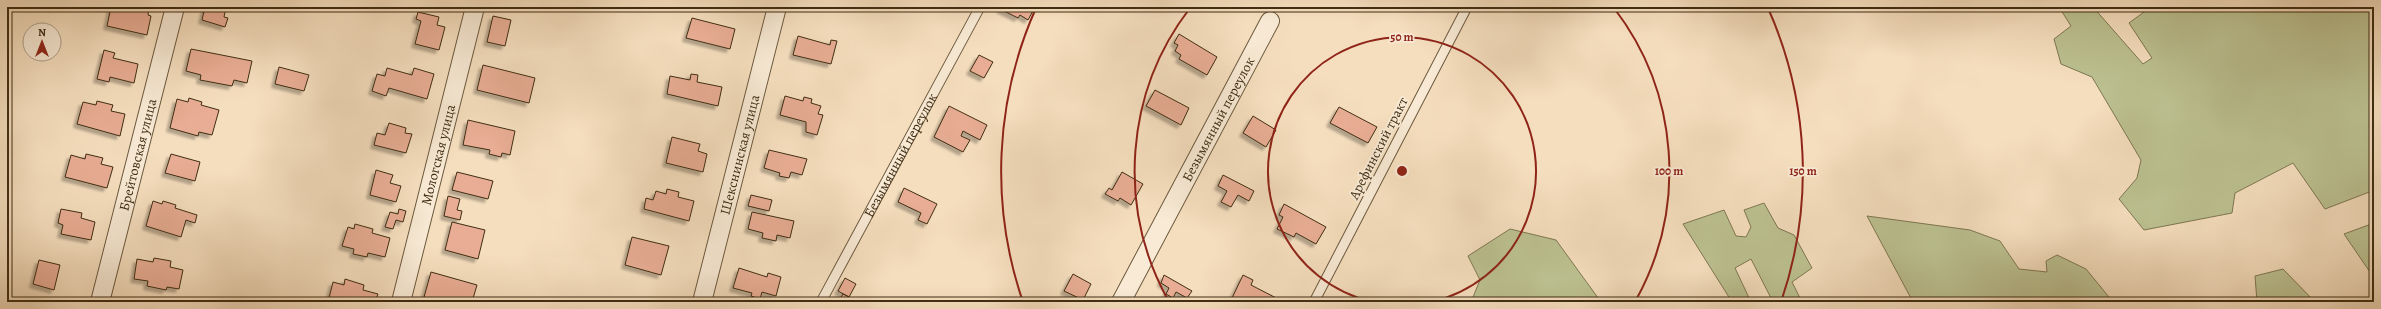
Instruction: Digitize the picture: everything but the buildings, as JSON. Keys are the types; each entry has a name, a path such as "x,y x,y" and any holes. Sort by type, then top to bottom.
{"street":[{"name":"Брейтовская улица","path":"100,302 174,7"},
{"name":"Мологская улица","path":"401,302 475,7"},
{"name":"Шекснинская улица","path":"702,302 777,7"},
{"name":"Безымянный переулок","path":"1121,302 1270,21"}],"lane":[{"name":"Безымянный переулок","path":"820,302 980,7"},
{"name":"Арефинский тракт","path":"1314,302 1467,7"}],"green space":[{"path":"2059,7 2093,7 2143,64 2152,58 2129,23 2151,7 2374,7 2374,194 2372,191 2325,209 2293,163 2235,193 2232,213 2144,230 2119,199 2137,178 2141,160 2092,77 2061,64 2054,39 2071,26"},
{"path":"1764,203 1778,228 1794,235 1812,268 1792,282 1802,302 1773,302 1751,259 1735,268 1751,302 1732,302 1683,224 1724,210 1736,236 1746,237 1751,227 1744,210"},
{"path":"1867,216 1970,230 2000,241 2019,269 2047,272 2046,261 2057,255 2086,269 2113,302 1913,302"},
{"path":"2374,223 2374,278 2344,234"},
{"path":"1510,229 1556,240 1601,302 1471,302 1480,280 1468,256"},
{"path":"2283,269 2314,301 2333,298 2337,302 2257,302 2255,276"}]}
